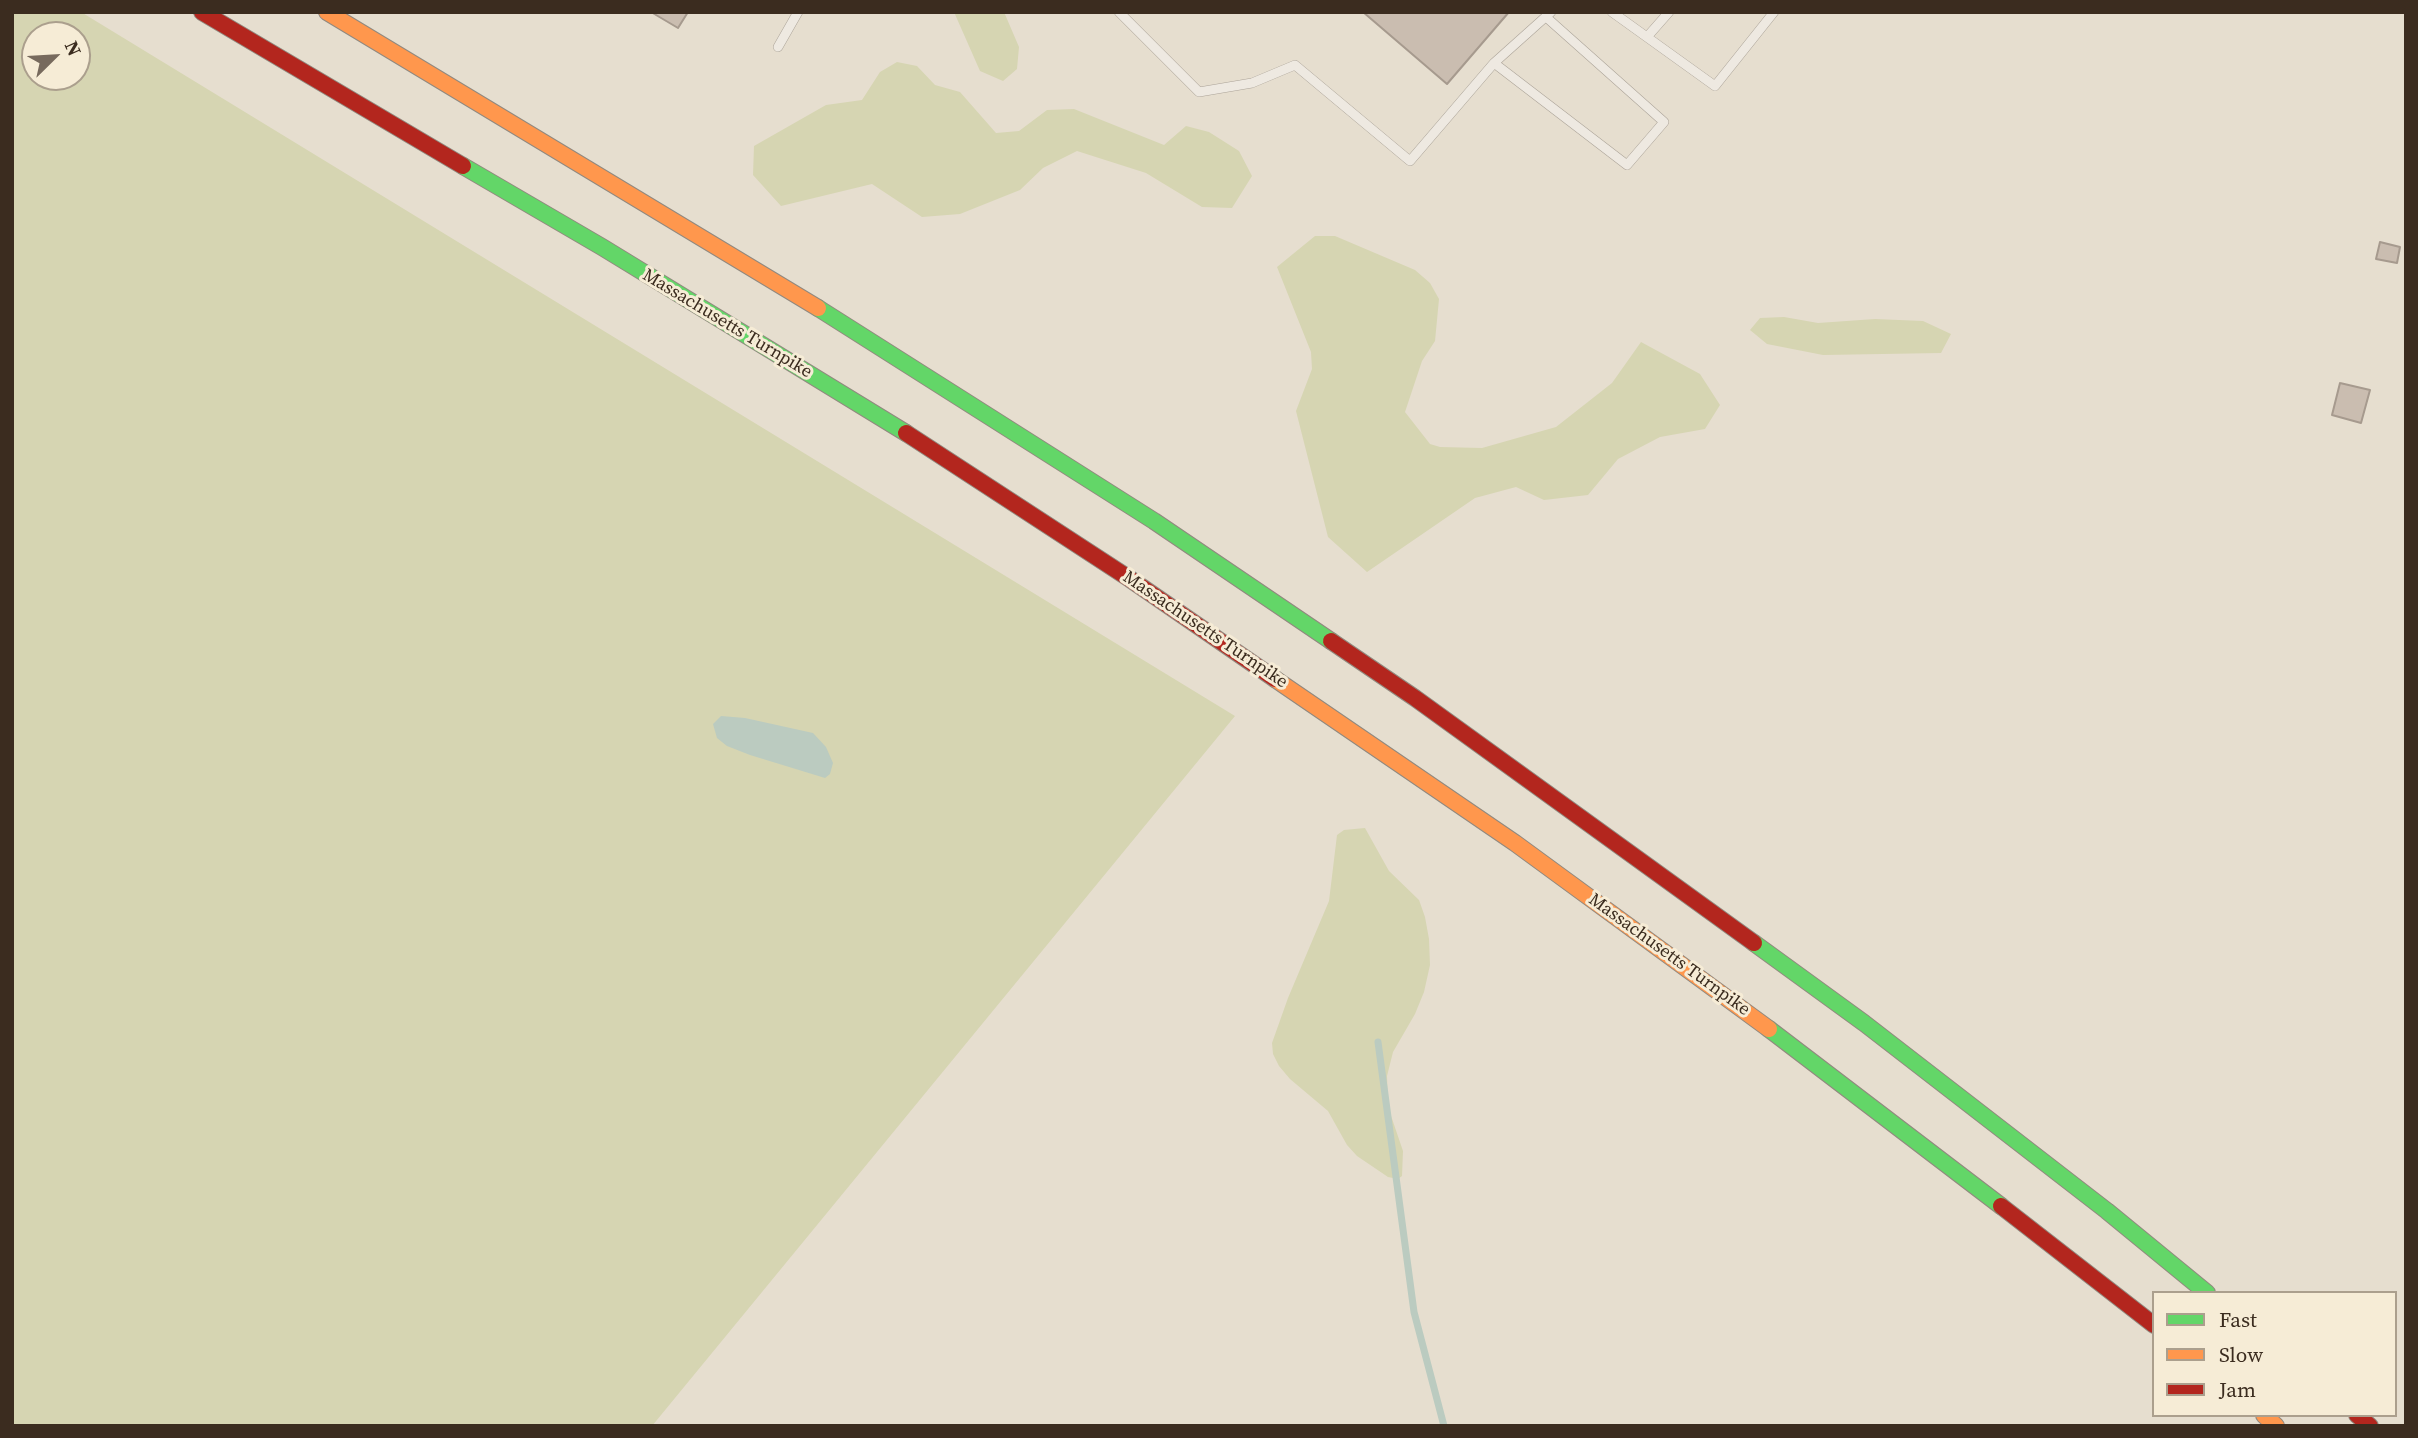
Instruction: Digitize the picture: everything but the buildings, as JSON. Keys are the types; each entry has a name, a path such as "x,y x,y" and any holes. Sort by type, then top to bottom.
{"highway":[{"name":"Massachusetts Turnpike","path":"202,12 578,233 890,423 1130,579 1515,843 1665,951 1907,1133 2152,1323"},
{"path":"327,12 867,338 1154,521 1415,698 1864,1023 2107,1210 2205,1291"}],"lane":[{"path":"778,47 799,12"},
{"path":"1119,12 1199,92 1252,83 1295,65 1410,161 1494,63 1549,15 1664,122 1627,165 1494,63"},
{"path":"1612,12 1715,86 1774,12"},
{"path":"1647,37 1669,12"}],"green space":[{"path":"12,12 81,12 1235,716 652,1426 12,1426"},
{"path":"954,12 1004,12 1019,47 1017,69 1003,81 980,71"},
{"path":"897,62 917,66 935,85 960,92 996,133 1019,131 1047,110 1074,109 1164,145 1186,126 1209,132 1239,151 1252,176 1232,208 1202,207 1146,173 1077,151 1043,168 1020,190 960,214 922,217 872,184 781,206 753,175 754,146 826,105 862,100 880,72"},
{"path":"1315,236 1335,236 1415,270 1430,283 1439,299 1435,341 1422,361 1405,412 1430,444 1440,447 1482,448 1556,427 1612,383 1641,342 1700,374 1720,405 1705,429 1660,437 1618,459 1588,495 1544,500 1516,487 1475,498 1367,572 1328,537 1296,411 1312,369 1311,352 1277,267"},
{"path":"1784,317 1818,323 1875,319 1923,321 1951,334 1941,353 1823,355 1767,344 1750,330 1760,318"},
{"path":"1365,828 1389,871 1419,900 1429,939 1430,965 1424,992 1415,1014 1393,1052 1387,1076 1388,1107 1403,1151 1402,1176 1398,1179 1388,1177 1357,1156 1347,1145 1328,1111 1290,1079 1273,1054 1272,1043 1288,998 1329,901 1337,835 1344,830"}],"shaded area":[{"path":"721,716 745,718 813,733 826,747 833,763 830,774 825,778 727,746 717,738 713,724"}],"waterway":[{"path":"1378,1042 1414,1312 1444,1426"}],"traffic: fast":[{"path":"463,166 602,247 906,433"},
{"path":"818,308 1154,521 1331,641"},
{"path":"1754,943 1864,1023 2107,1211 2205,1291"},
{"path":"1769,1029 2001,1206"}],"traffic: slow":[{"path":"327,12 818,308"},
{"path":"1275,679 1515,843 1769,1029"},
{"path":"2266,1417 2276,1426"}],"traffic: jam":[{"path":"202,12 463,166"},
{"path":"906,433 1130,579 1275,679"},
{"path":"1331,641 1415,698 1754,943"},
{"path":"2001,1206 2152,1323"},
{"path":"2359,1417 2370,1426"}]}
